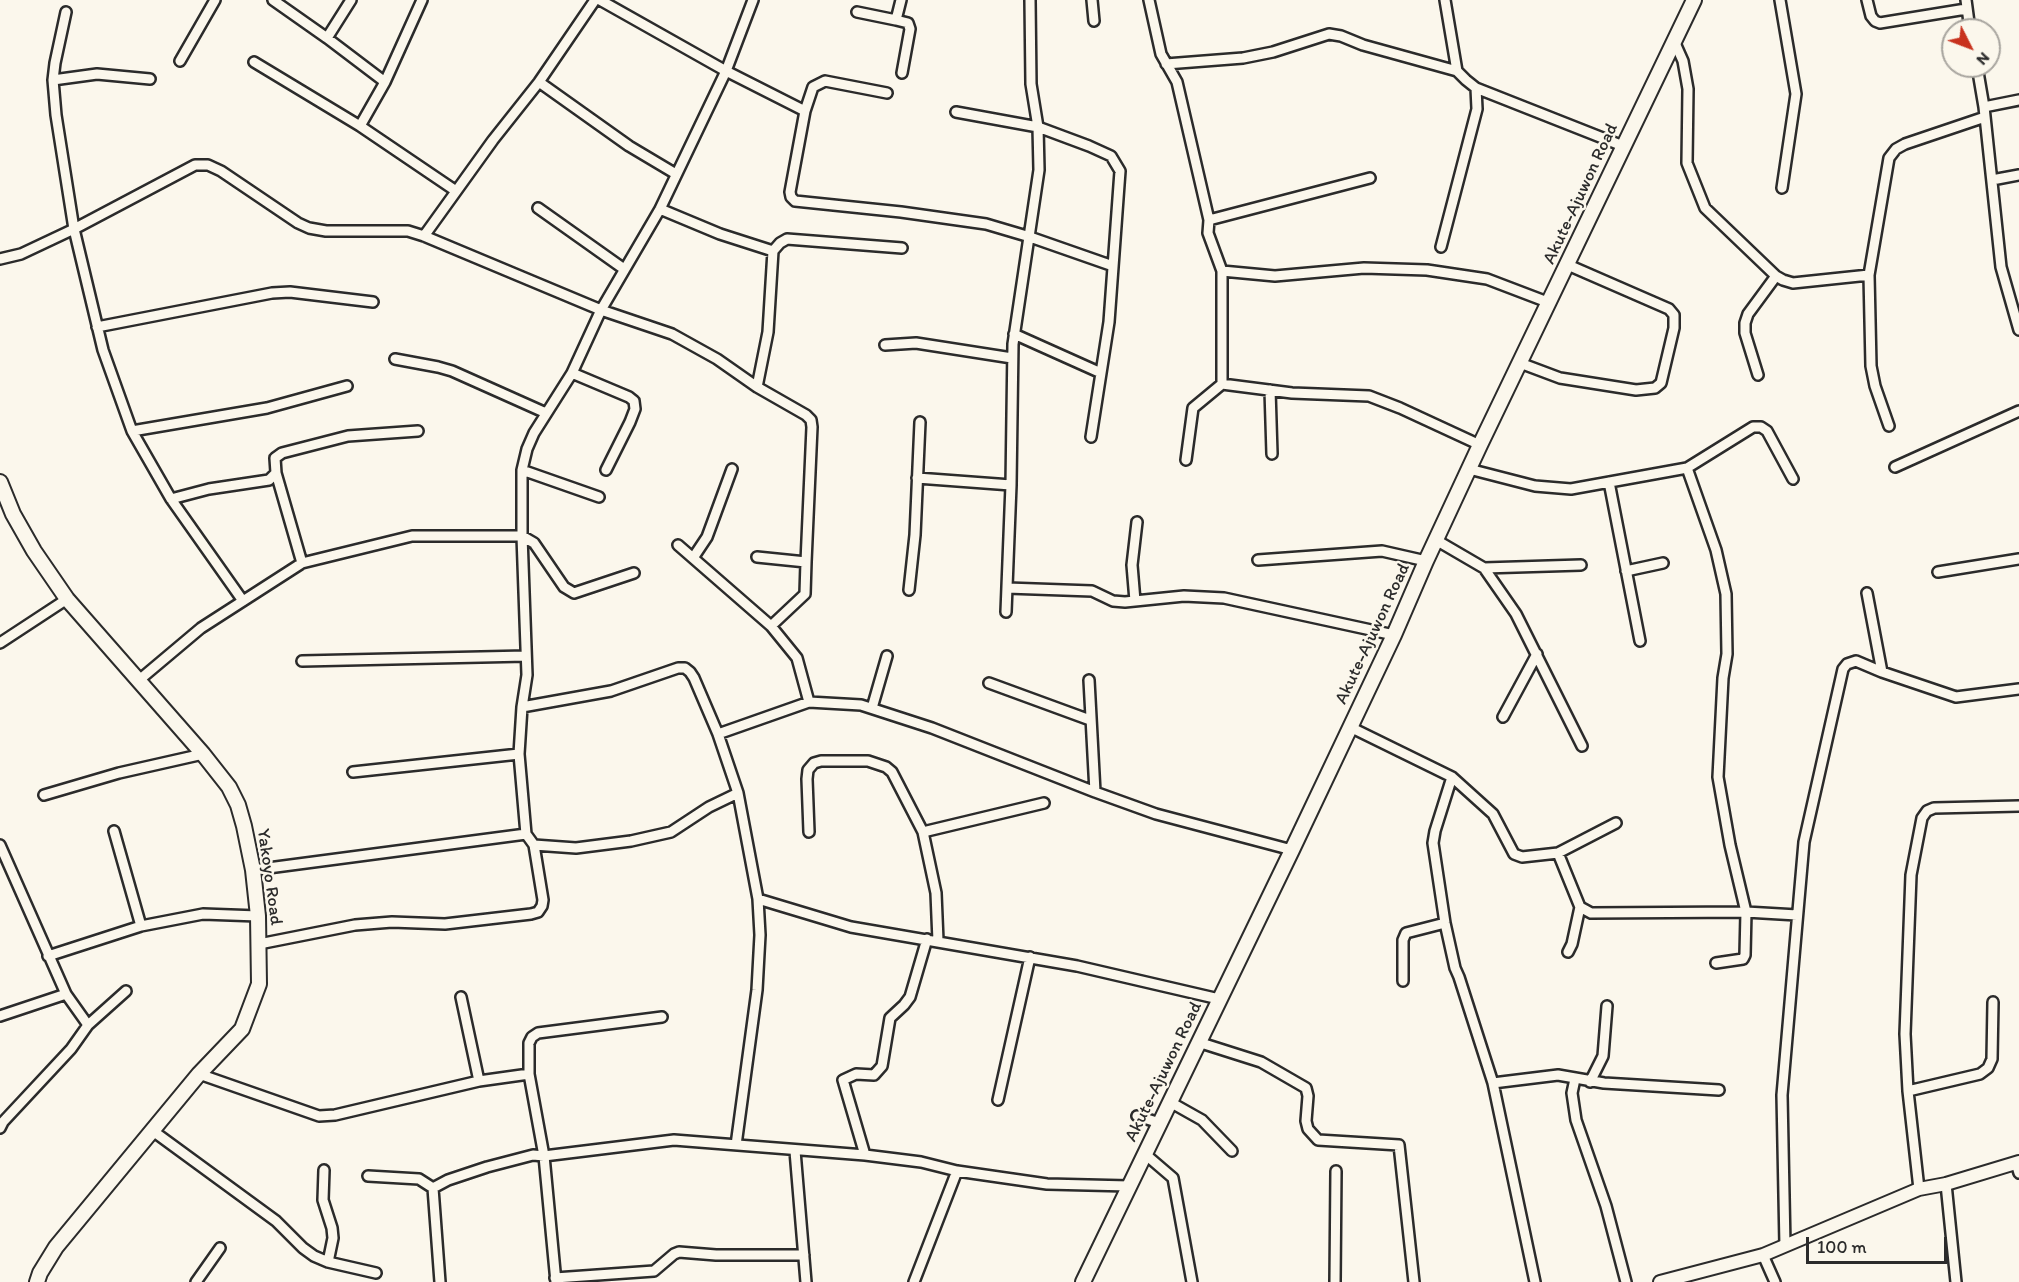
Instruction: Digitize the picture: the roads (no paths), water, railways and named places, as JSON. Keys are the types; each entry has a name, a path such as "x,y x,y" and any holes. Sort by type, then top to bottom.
{"main road":[{"name":"Akute-Ajuwon Road","path":"1083,1282 1293,850 1480,445 1694,0"},
{"name":"Yakoyo Road","path":"0,482 13,514 34,551 67,599 222,778 238,805 253,870 258,916 258,984 242,1029 199,1074 56,1247 37,1282"}],"street":[{"path":"180,61 215,0"},
{"path":"273,0 385,82"},
{"path":"327,38 351,0"},
{"path":"360,126 385,82 422,0"},
{"path":"424,236 493,140 539,82 595,0"},
{"path":"600,0 726,71 805,111"},
{"path":"259,944 355,925 392,922 445,924 538,912 543,906 534,845 526,834 519,754 527,675 522,536 522,470 526,449 572,373 601,310 660,209 726,71 753,0"},
{"path":"896,20 901,0"},
{"path":"1006,612 1011,485 1012,358 1039,170 1038,127 1031,84 1030,0"},
{"path":"1092,0 1094,21"},
{"path":"1149,0 1161,54 1177,82 1209,220 1208,233 1222,271 1222,384"},
{"path":"1444,0 1457,71"},
{"path":"1780,0 1796,94 1782,188"},
{"path":"1867,0 1871,16 1880,23 1966,4"},
{"path":"66,12 53,80 74,229 103,350 132,431 171,499 243,601"},
{"path":"857,12 906,22 910,26 902,74"},
{"path":"1166,64 1243,58 1273,52 1329,34 1341,36 1363,45 1457,71 1476,88 1623,146"},
{"path":"1675,43 1683,61 1687,82 1687,163 1705,208 1776,276 1783,280 1793,283 1869,274"},
{"path":"254,62 360,126 456,191"},
{"path":"53,80 97,74 150,79"},
{"path":"1979,78 2001,267 2019,330"},
{"path":"887,93 825,81 813,87 805,111 790,192 795,201 986,224 1113,266"},
{"path":"539,82 629,146 676,174"},
{"path":"1441,247 1478,109 1476,88"},
{"path":"1889,426 1875,386 1871,366 1869,274 1889,158 1896,149 1905,144 2019,100"},
{"path":"956,112 1038,127 1111,156 1120,171 1109,322 1091,437"},
{"path":"0,259 21,254 74,229 195,165 208,165 298,224 326,231 408,231 601,310 672,334 717,359 811,420 805,594 771,626"},
{"path":"1992,180 2019,175"},
{"path":"1209,220 1370,178"},
{"path":"538,208 624,269"},
{"path":"660,209 720,234 773,251"},
{"path":"757,387 768,332 773,251 780,243 787,239 902,248"},
{"path":"1520,363 1560,378 1636,390 1655,388 1661,384 1674,328 1674,315 1669,309 1568,265"},
{"path":"1222,271 1275,276 1364,268 1427,270 1487,279 1550,303"},
{"path":"1758,375 1745,333 1745,323 1748,314 1776,276"},
{"path":"97,327 272,293 290,292 373,302"},
{"path":"1014,334 1101,373"},
{"path":"885,345 916,343 1012,358"},
{"path":"395,359 452,371 546,413"},
{"path":"572,373 629,397 634,402 635,409 630,422 606,470"},
{"path":"1186,460 1193,408 1222,384 1292,393 1369,396 1480,445"},
{"path":"132,431 267,408 347,386"},
{"path":"1270,390 1272,454"},
{"path":"1895,467 2019,411"},
{"path":"909,590 915,535 920,423"},
{"path":"1469,469 1535,486 1571,489 1687,468 1753,427 1761,427 1767,431 1793,479"},
{"path":"302,563 276,473 275,458 282,453 348,436 418,431"},
{"path":"1687,468 1716,550 1726,594 1727,654 1723,678 1718,777 1730,845 1746,912 1745,956 1743,959 1716,963"},
{"path":"693,558 707,537 732,469"},
{"path":"522,470 599,497"},
{"path":"171,499 209,489 269,480 276,473"},
{"path":"917,478 1011,485"},
{"path":"1609,482 1640,641"},
{"path":"1135,601 1132,565 1137,522"},
{"path":"138,681 201,628 302,563 412,536 522,536 534,543 559,582 574,593 634,573"},
{"path":"1436,540 1484,568 1516,614 1582,746"},
{"path":"678,545 771,626 797,658 809,702"},
{"path":"1258,560 1382,551 1426,561"},
{"path":"757,557 806,562"},
{"path":"1938,572 2019,559"},
{"path":"1626,571 1663,563"},
{"path":"1484,568 1581,565"},
{"path":"1007,588 1092,591 1113,601 1184,596 1224,598 1394,635"},
{"path":"1867,593 1882,672"},
{"path":"0,643 67,599"},
{"path":"1503,717 1537,654"},
{"path":"302,661 526,656"},
{"path":"872,708 887,656"},
{"path":"1785,1246 1782,1095 1804,843 1843,669 1847,664 1856,661 1956,697 2019,689"},
{"path":"522,707 611,691 678,668 685,668 694,678 718,734 738,793 758,899 760,935 757,990 736,1145"},
{"path":"1089,680 1095,792"},
{"path":"989,683 1090,720"},
{"path":"718,734 809,702 861,705 932,728 1155,814 1293,850"},
{"path":"1350,727 1452,777 1493,814 1514,854 1522,857 1558,853 1617,823"},
{"path":"44,795 119,773 203,754"},
{"path":"353,772 519,754"},
{"path":"809,832 807,779 808,770 814,764 833,761 868,761 886,767 892,772 923,832 936,893 938,941"},
{"path":"1452,777 1433,843 1444,923 1455,968 1493,1083 1535,1282"},
{"path":"534,845 576,848 631,841 671,832 709,807 738,793"},
{"path":"923,832 1044,803"},
{"path":"1919,1189 1908,1091 1905,1034 1911,875 1922,818 1927,811 1934,808 2019,806"},
{"path":"114,831 141,926"},
{"path":"253,870 526,834"},
{"path":"0,845 66,994 88,1025"},
{"path":"1558,853 1580,907 1572,944 1568,952"},
{"path":"758,899 850,927 1077,966 1219,999"},
{"path":"1580,907 1592,913 1746,912 1797,915"},
{"path":"48,956 141,926 203,914 258,916"},
{"path":"1403,981 1403,940 1406,933 1444,923"},
{"path":"865,1155 843,1080 855,1074 874,1075 882,1066 890,1017 910,997 927,939"},
{"path":"998,1100 1030,957"},
{"path":"0,1128 71,1049 88,1025 126,990"},
{"path":"0,1016 66,994"},
{"path":"461,997 479,1081"},
{"path":"1908,1091 1980,1074 1988,1068 1992,1059 1994,1002"},
{"path":"1590,1082 1603,1056 1607,1006"},
{"path":"663,1017 538,1033 529,1043 529,1074 544,1156 555,1280 654,1271 679,1252 716,1255 804,1255"},
{"path":"1198,1042 1261,1062 1306,1088 1308,1096 1306,1121 1308,1129 1318,1140 1400,1145 1414,1282"},
{"path":"199,1074 319,1116 334,1115 479,1081 529,1074"},
{"path":"1493,1083 1558,1075 1590,1082 1719,1090"},
{"path":"1575,1079 1572,1093 1576,1120 1606,1206 1626,1282"},
{"path":"1170,1102 1202,1120 1232,1151"},
{"path":"1137,1116 1160,1123"},
{"path":"153,1131 276,1221 314,1256 328,1262 376,1273"},
{"path":"433,1188 448,1180 533,1155 544,1156 674,1140 865,1155 921,1162 957,1171 1047,1184 1129,1186"},
{"path":"795,1151 806,1282"},
{"path":"1145,1154 1173,1178 1192,1282"},
{"path":"1660,1282 1763,1255 1919,1189 2018,1166"},
{"path":"324,1170 323,1200 333,1238 328,1262"},
{"path":"914,1282 957,1171"},
{"path":"1335,1282 1336,1171"},
{"path":"368,1176 419,1179 433,1188"},
{"path":"1946,1184 1956,1282"},
{"path":"433,1188 440,1282"},
{"path":"196,1282 220,1248"},
{"path":"1763,1255 1775,1282"}]}
